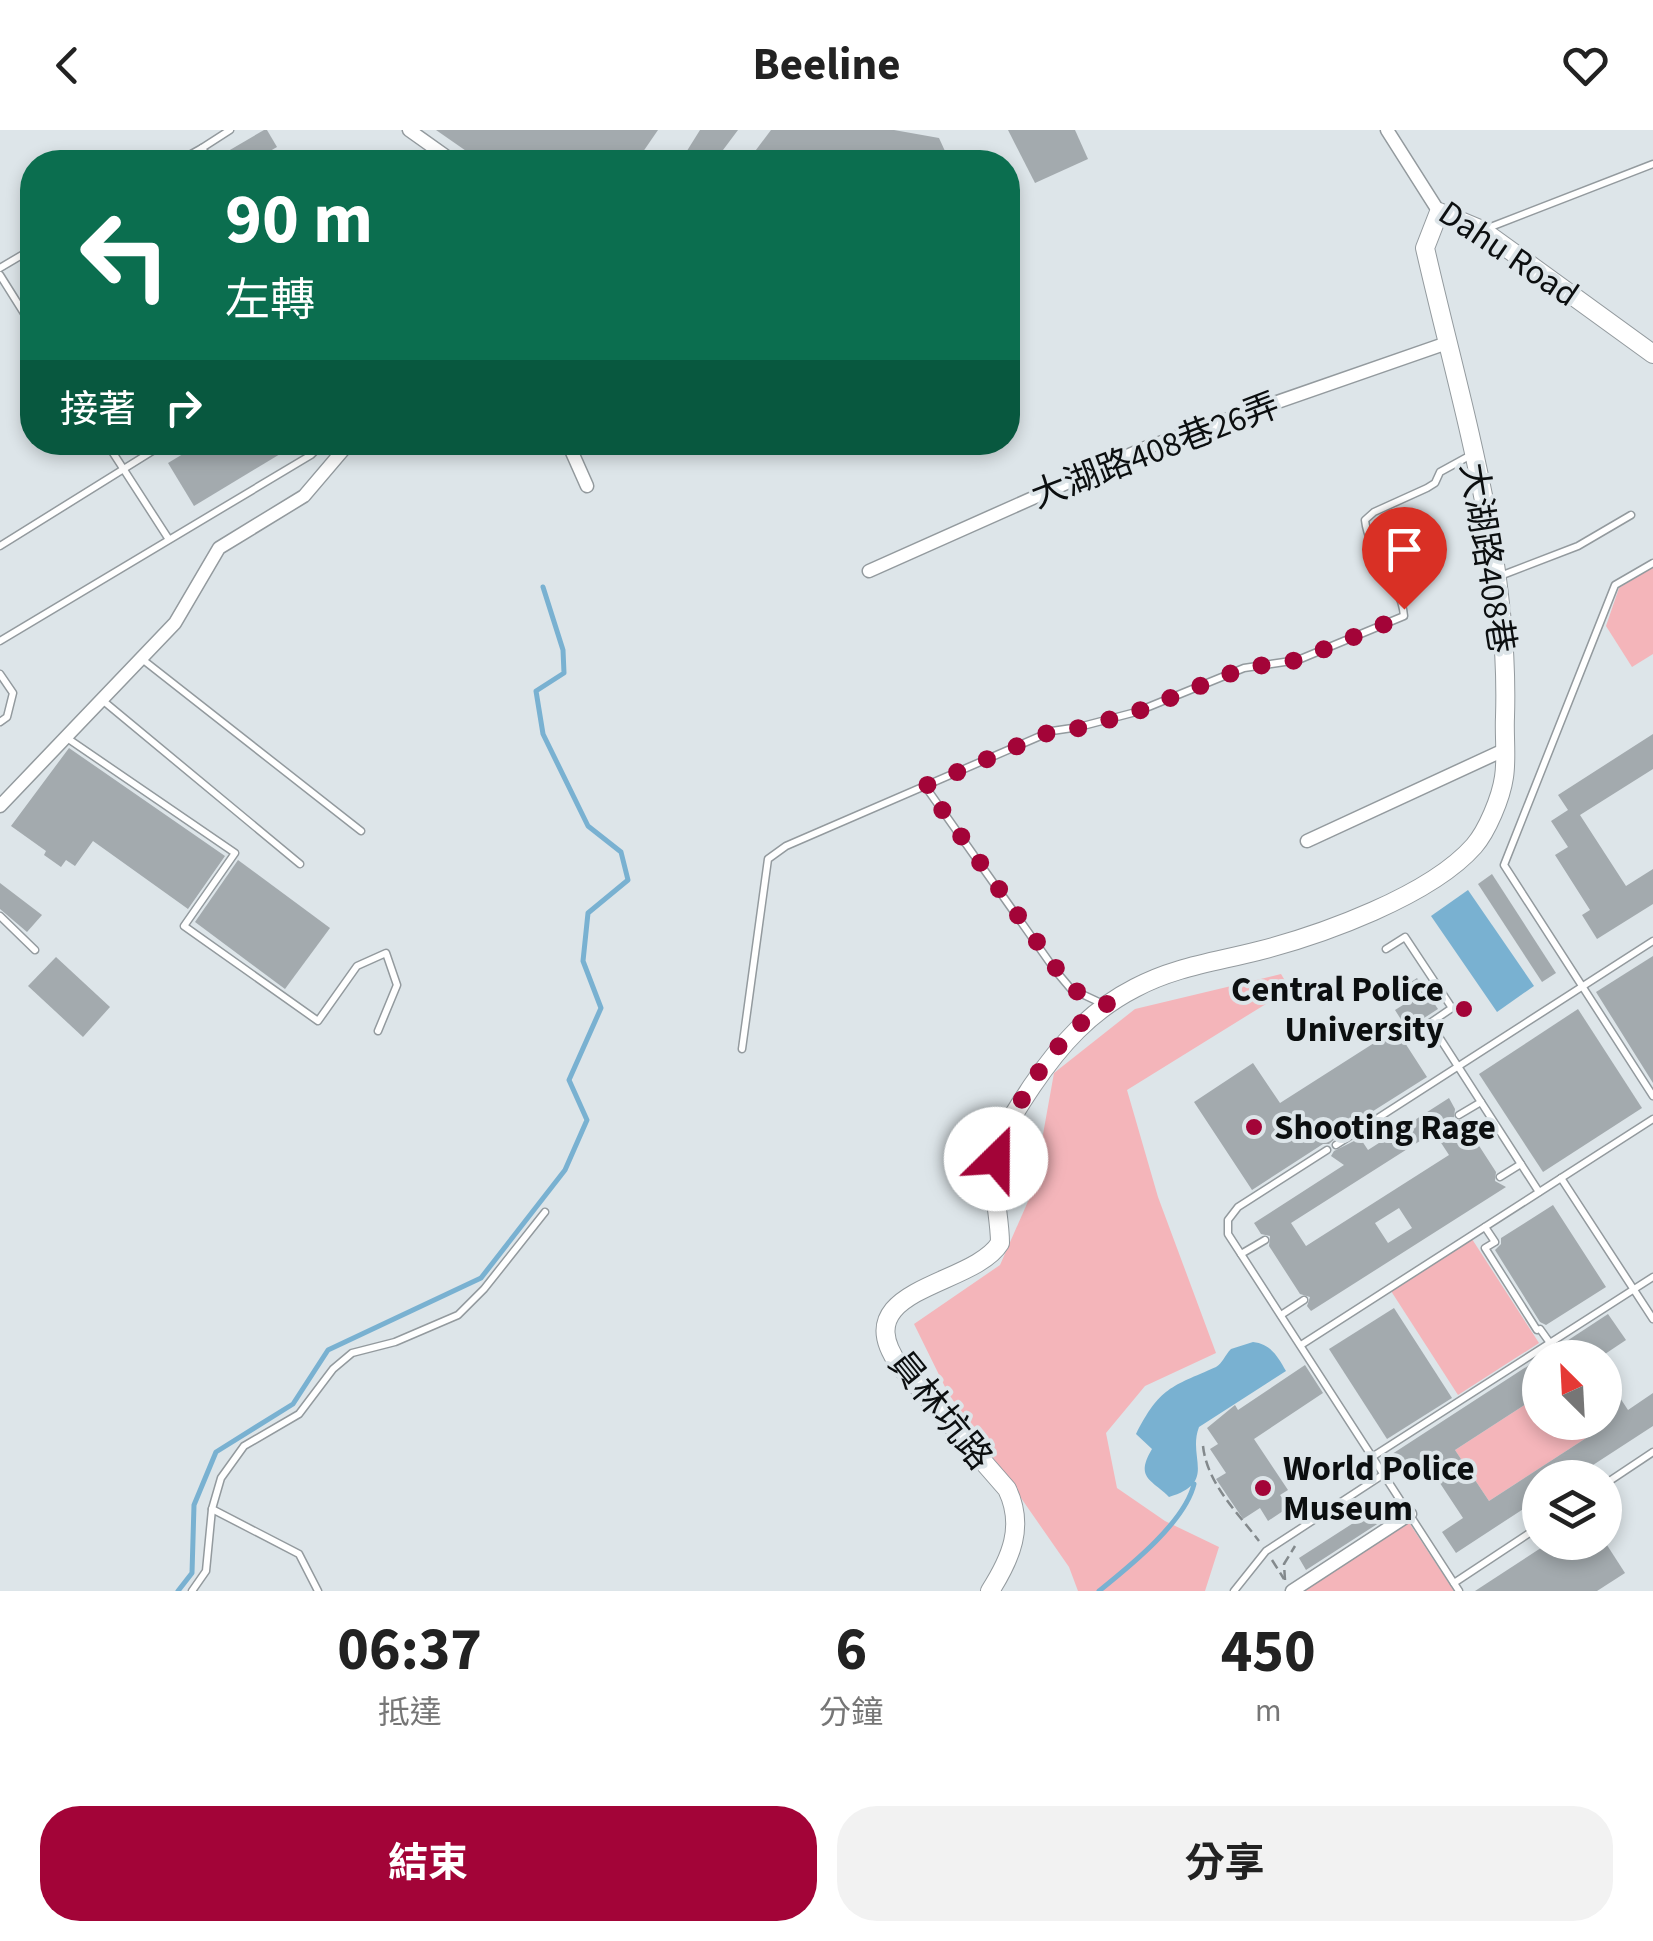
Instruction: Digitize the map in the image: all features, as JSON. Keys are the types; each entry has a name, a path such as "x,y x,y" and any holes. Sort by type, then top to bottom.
{"street":[{"path":"409,130 437,150"},
{"name":"Dahu Road","path":"1387,130 1439,212 1482,230 1653,354"},
{"name":"大湖路408巷","path":"1101,1008 1177,968 1259,951 1389,904 1436,876 1475,846 1492,814 1504,778 1504,625 1498,577 1425,248 1439,212"},
{"name":"大湖路408巷26弄","path":"869,571 1145,448 1447,343"},
{"path":"0,806 175,623 219,548 304,496 339,455"},
{"path":"573,455 587,486"},
{"path":"1307,841 1504,750"},
{"name":"員林坑路","path":"990,1591 1012,1546 1016,1508 1007,1489 899,1364 887,1347 886,1327 892,1311 914,1292 993,1254 1000,1243 994,1183 996,1159 1006,1127 1049,1060 1101,1008"},
{"path":"1289,1587 1410,1514"}],"lane":[{"path":"198,150 230,130"},
{"path":"1482,230 1653,164"},
{"path":"0,272 20,306"},
{"path":"742,1049 768,859 786,846 1052,731 1080,728 1136,712 1244,668 1298,660 1404,616 1399,598 1367,536 1366,520 1374,512 1427,488 1435,483 1440,472 1472,454"},
{"path":"114,455 168,538"},
{"path":"0,546 147,455"},
{"path":"0,641 311,455"},
{"path":"1498,577 1578,546 1631,515"},
{"path":"1653,562 1615,585 1504,866 1653,1096"},
{"path":"141,658 361,832"},
{"path":"0,674 12,693 7,717 0,722"},
{"path":"100,698 300,864"},
{"path":"67,738 234,853 184,926 318,1021 357,966 386,953 397,985 378,1031"},
{"path":"925,786 1063,980 1101,1008"},
{"path":"0,916 35,950"},
{"path":"1386,949 1404,937 1452,1008 1430,1023 1538,1192"},
{"path":"1336,1145 1653,941"},
{"path":"1460,1115 1481,1102"},
{"path":"1300,1346 1653,1118"},
{"path":"1327,1150 1232,1213 1228,1234 1459,1591"},
{"path":"1500,1178 1520,1164"},
{"path":"1561,1178 1653,1319"},
{"path":"192,1591 206,1571 212,1509 220,1478 244,1446 300,1414 334,1369 352,1353 396,1342 458,1315 484,1289 545,1212"},
{"path":"1485,1227 1494,1242 1485,1248 1537,1330 1540,1328 1548,1340"},
{"path":"1241,1254 1264,1240"},
{"path":"1555,1340 1653,1277"},
{"path":"1281,1315 1304,1300"},
{"path":"1372,1456 1522,1361"},
{"path":"1622,1473 1653,1452"},
{"path":"1234,1591 1266,1551 1384,1474"},
{"path":"212,1509 299,1554 318,1591"},
{"path":"1454,1583 1522,1538"}],"path":[{"path":"1203,1446 1212,1477 1289,1587"},
{"path":"1289,1587 1286,1558 1304,1538"}],"shaded area":[{"path":"1653,567 1653,654 1632,667 1606,626 1619,588"},
{"path":"1281,974 1290,989 1127,1090 1158,1197 1216,1353 1145,1386 1106,1433 1117,1488 1165,1521 1219,1547 1205,1591 1078,1591 1069,1567 948,1393 914,1324 1000,1265 1033,1190 1054,1073 1135,1009"},
{"path":"1472,1239 1537,1340 1522,1340 1522,1354 1458,1395 1391,1291"},
{"path":"1522,1407 1522,1440 1583,1440 1552,1460 1522,1460 1522,1480 1489,1501 1455,1450"},
{"path":"1408,1521 1454,1591 1301,1591"}],"water":[{"path":"1468,890 1534,986 1497,1012 1431,916"},
{"path":"1253,1342 1269,1348 1286,1371 1199,1427 1197,1476 1184,1491 1169,1497 1145,1473 1152,1449 1136,1434 1168,1390 1218,1366 1231,1349"}],"building":[{"path":"264,130 277,147 272,150 230,150"},
{"path":"436,130 658,130 644,150 465,150"},
{"path":"700,130 738,130 723,150 688,150"},
{"path":"771,130 894,130 939,138 944,150 756,150"},
{"path":"1008,130 1075,130 1088,159 1035,183"},
{"path":"181,455 278,455 194,506 168,463"},
{"path":"1653,734 1653,769 1580,815 1626,886 1653,869 1653,904 1597,939 1582,915 1590,910 1555,855 1568,847 1551,821 1568,810 1558,795"},
{"path":"69,748 225,856 188,909 93,841 75,866 66,860 61,867 11,826"},
{"path":"238,860 330,928 285,989 195,922"},
{"path":"1492,874 1556,973 1542,982 1478,884"},
{"path":"0,883 42,915 27,932 0,909"},
{"path":"1653,956 1653,1083 1596,992"},
{"path":"56,957 110,1007 83,1037 28,986"},
{"path":"1417,978 1438,1009 1407,1029 1395,1010 1403,1005 1399,990"},
{"path":"1578,1009 1642,1108 1543,1172 1479,1074"},
{"path":"1396,1029 1427,1077 1351,1125 1329,1144 1323,1144 1252,1190 1194,1102 1253,1063 1280,1103"},
{"path":"1449,1098 1455,1109 1454,1119 1463,1121 1496,1172 1495,1181 1506,1187 1311,1311 1307,1306 1310,1297 1300,1294 1269,1246 1270,1236 1261,1234 1254,1223 1344,1165 1331,1156 1334,1151 1360,1138 1368,1150","holes":["1434,1132 1449,1155 1306,1246 1291,1223","1399,1208 1412,1228 1388,1243 1375,1223"]},
{"path":"1553,1205 1606,1287 1546,1325 1540,1322 1495,1250 1501,1238"},
{"path":"1394,1308 1452,1398 1387,1439 1329,1349"},
{"path":"1608,1314 1626,1340 1622,1343 1568,1340"},
{"path":"1305,1365 1323,1393 1254,1439 1288,1490 1280,1495 1289,1507 1268,1521 1260,1508 1243,1519 1216,1479 1226,1473 1210,1449 1218,1444 1207,1428 1235,1405 1238,1410"},
{"path":"1522,1370 1522,1407 1455,1450 1489,1501 1522,1480 1522,1510 1456,1553 1442,1532 1463,1518 1430,1468 1407,1483 1389,1456"},
{"path":"1653,1393 1653,1426 1601,1460 1552,1460 1583,1440 1622,1440 1622,1401 1628,1410"},
{"path":"1372,1500 1385,1519 1306,1570 1299,1558 1358,1520 1353,1513"},
{"path":"1522,1560 1617,1560 1625,1573 1597,1591 1475,1591"}],"waterway":[{"path":"178,1591 192,1573 194,1505 216,1452 293,1404 328,1350 481,1278 565,1170 587,1120 569,1080 601,1008 583,961 588,913 628,880 621,852 588,826 543,734 536,691 564,673 563,650 543,587"},
{"path":"1099,1591 1168,1528 1194,1484"}],"place":[{"name":"Central Police University","path":"1464,1009"},
{"name":"Shooting Rage","path":"1254,1127"},
{"name":"World Police Museum","path":"1263,1488"}],"route":[{"path":"996,1159 1006,1127 1049,1060 1107,1004 1071,989 925,786 1052,731 1080,728 1136,712 1244,668 1298,660 1404,616 1404,609"}]}
